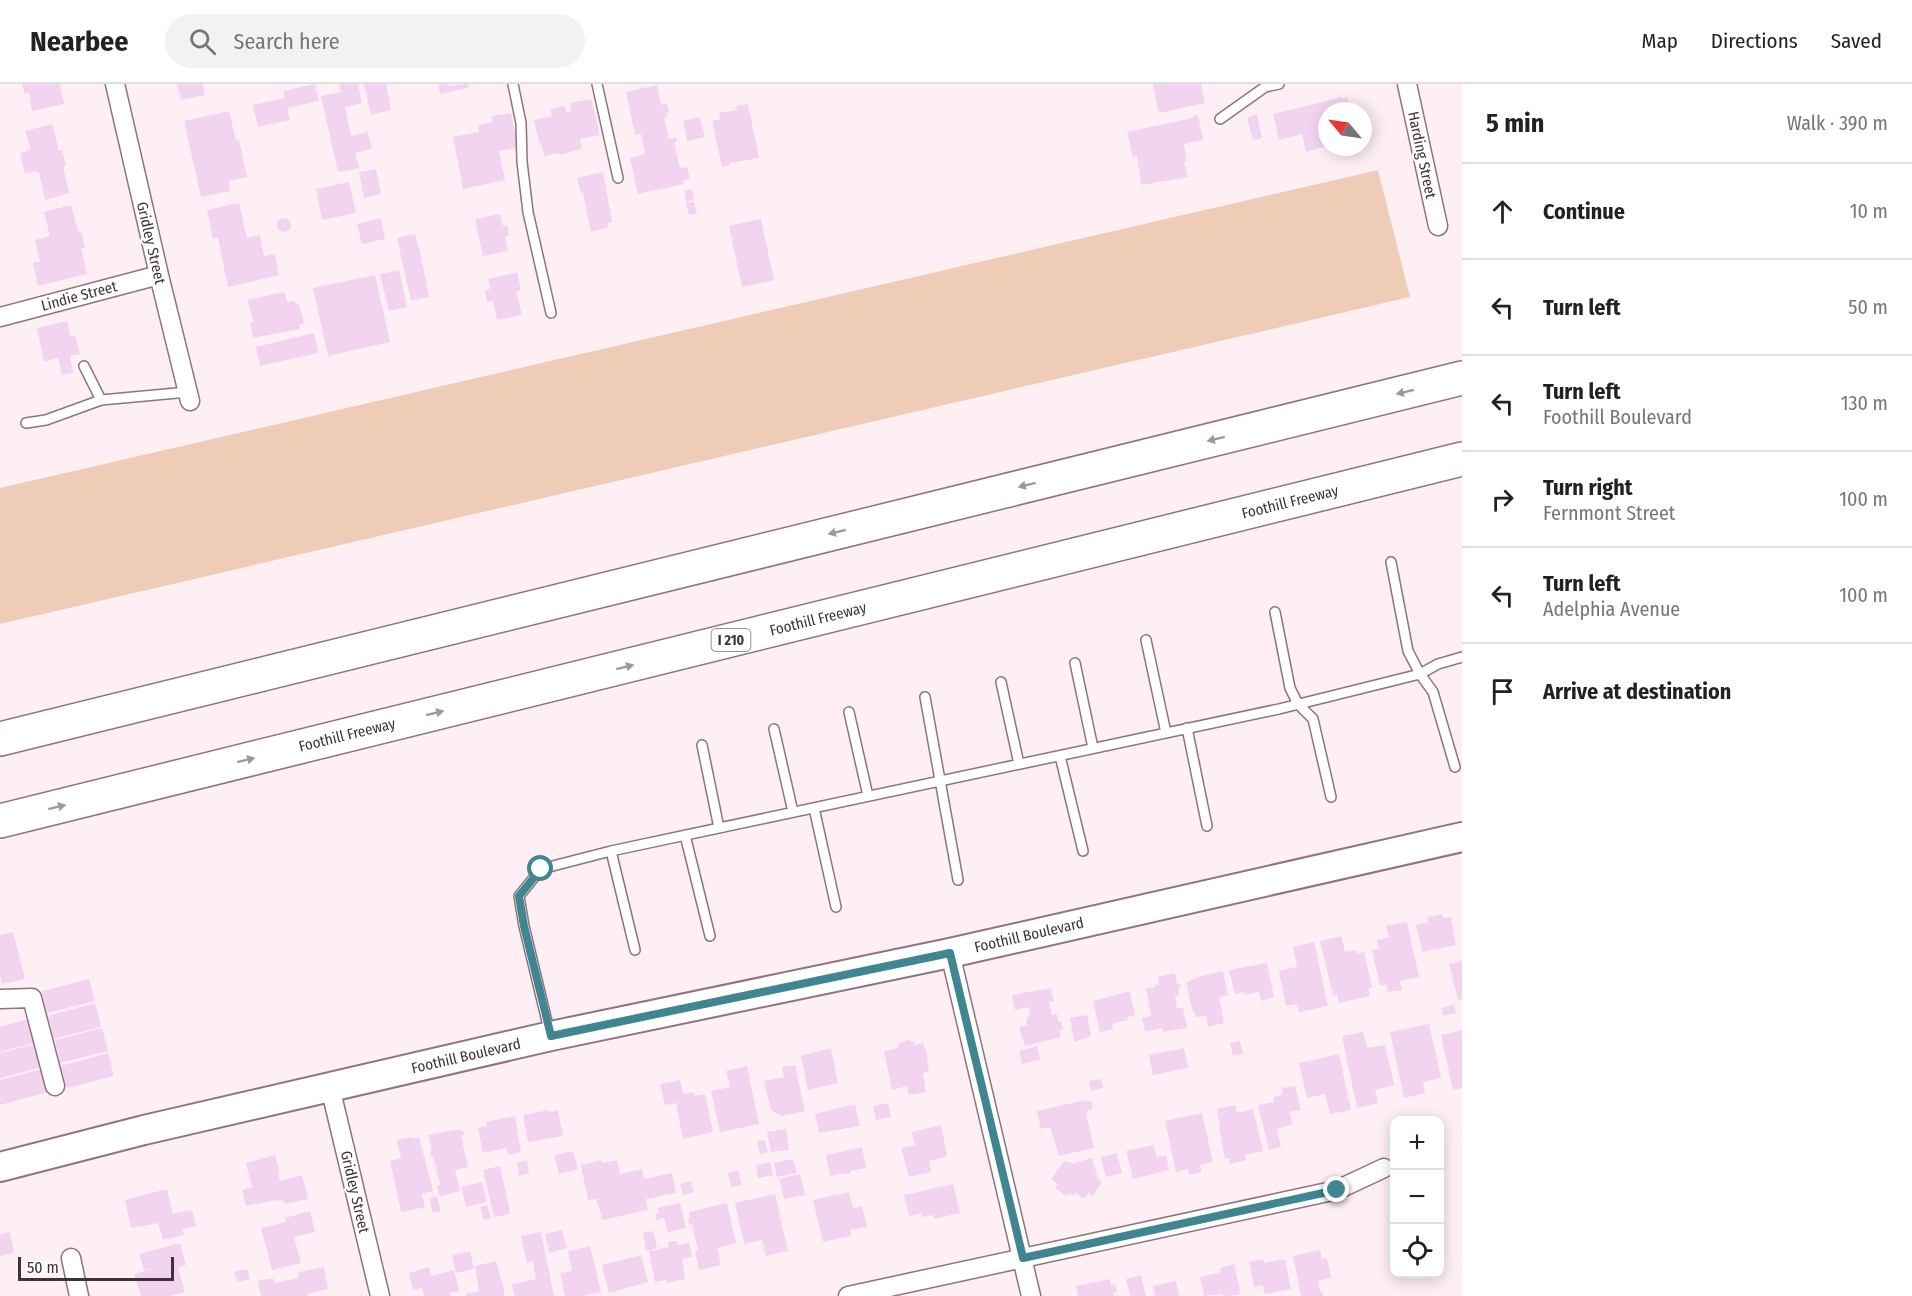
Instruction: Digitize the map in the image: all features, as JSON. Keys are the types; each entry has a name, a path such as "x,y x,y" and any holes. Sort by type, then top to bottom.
{"highway":[{"path":"0,739 1462,378"},
{"name":"Foothill Freeway","path":"0,821 1462,459"}],"main road":[{"name":"Foothill Boulevard","path":"0,1167 144,1130 551,1036 950,953 1462,837"}],"street":[{"name":"Gridley Street","path":"115,84 189,397"},
{"name":"Harding Street","path":"1407,84 1438,226"},
{"name":"Lindie Street","path":"0,317 159,275"},
{"path":"950,953 1031,1296"},
{"path":"0,999 32,998 55,1086"},
{"name":"Gridley Street","path":"330,1087 380,1296"},
{"path":"848,1296 1337,1190 1384,1168"},
{"path":"71,1258 79,1296"}],"lane":[{"path":"513,84 521,123 522,162 528,212 551,313"},
{"path":"597,84 618,178"},
{"path":"1220,119 1265,87 1279,84"},
{"path":"84,366 101,400"},
{"path":"26,423 46,420 101,400 189,397"},
{"path":"1391,562 1408,651 1433,692 1455,767"},
{"path":"1275,612 1290,688 1298,704 1313,719 1331,797"},
{"path":"1146,640 1166,733"},
{"path":"551,1036 524,926 519,896 541,869 611,851 1298,704 1420,674 1438,664 1462,657"},
{"path":"1075,663 1093,748"},
{"path":"1000,682 1019,764"},
{"path":"925,697 958,880"},
{"path":"849,712 868,796"},
{"path":"1187,728 1207,826"},
{"path":"774,729 794,812"},
{"path":"702,745 719,828"},
{"path":"1060,756 1083,851"},
{"path":"814,808 836,907"},
{"path":"685,835 710,936"},
{"path":"611,851 635,950"}],"shaded area":[{"path":"1378,170 1410,297 0,624 0,488"}],"building":[{"path":"22,84 60,84 64,104 32,111 29,93 25,94"},
{"path":"177,84 203,84 205,95 181,100"},
{"path":"315,84 319,101 287,108 290,120 258,127 253,105 285,98 283,91"},
{"path":"339,84 358,84 362,103 345,107 351,136 368,132 372,149 355,153 359,168 338,172 321,96 341,92"},
{"path":"364,84 386,84 391,110 371,115"},
{"path":"438,84 448,84 448,86 467,84 468,88 440,94"},
{"path":"1154,84 1201,84 1205,103 1159,113"},
{"path":"657,85 661,105 667,104 669,112 664,118 669,139 676,137 677,142 674,143 680,168 687,167 690,179 683,181 684,184 638,194 630,158 645,154 641,134 635,135 626,92"},
{"path":"1347,97 1348,102 1322,102"},
{"path":"591,99 600,135 580,139 582,149 560,155 559,153 544,156 534,120 552,116 550,109 565,106 567,113 571,112 570,103"},
{"path":"1318,103 1318,149 1306,152 1302,134 1279,140 1273,114"},
{"path":"748,104 759,158 730,163 722,167 712,121 720,119 719,113 737,110 736,106"},
{"path":"229,111 236,141 239,140 247,177 229,181 230,191 201,197 184,121"},
{"path":"511,113 518,148 499,151 505,180 463,189 453,137 479,132 478,125 493,122 492,116"},
{"path":"1257,114 1262,138 1253,140 1247,118"},
{"path":"1198,115 1203,140 1184,144 1187,161 1184,161 1188,177 1141,185 1137,156 1133,157 1127,132"},
{"path":"700,117 705,137 687,141 683,121"},
{"path":"52,124 59,151 62,150 66,165 63,166 69,193 45,200 39,172 25,174 20,153 31,150 25,131"},
{"path":"376,169 381,194 364,198 359,172"},
{"path":"603,172 612,222 608,223 609,227 591,232 583,193 581,193 577,178"},
{"path":"349,182 356,213 322,220 316,189"},
{"path":"692,189 694,200 686,202 684,191"},
{"path":"694,202 697,213 689,215 686,203"},
{"path":"239,203 247,238 260,235 264,256 275,254 279,275 228,287 218,238 213,239 207,210"},
{"path":"71,205 85,248 81,248 87,274 38,286 33,263 40,261 35,240 50,236 44,212"},
{"path":"500,214 503,226 507,225 509,235 505,236 508,251 483,256 475,219"},
{"path":"284,218 289,220 291,225 289,230 284,232 279,230 277,225 279,220"},
{"path":"381,218 385,239 362,244 357,224"},
{"path":"761,219 774,280 742,287 729,226"},
{"path":"415,234 429,297 411,301 397,238"},
{"path":"399,270 407,307 389,311 380,274"},
{"path":"517,272 521,290 516,291 522,315 497,320 493,301 487,302 485,290 490,289 488,279"},
{"path":"375,275 390,342 328,356 313,288"},
{"path":"284,292 287,302 295,301 295,305 299,304 304,324 299,325 300,329 253,338 250,322 254,322 247,300"},
{"path":"67,321 70,336 75,335 80,354 70,356 73,373 62,375 58,358 44,362 37,328"},
{"path":"314,333 318,353 260,366 256,347"},
{"path":"1442,914 1443,918 1451,917 1456,945 1422,952 1416,925 1428,922 1427,917"},
{"path":"1407,922 1419,977 1400,981 1402,990 1388,992 1386,984 1380,986 1372,950 1379,949 1377,940 1389,937 1386,926"},
{"path":"13,932 25,979 2,984 0,935"},
{"path":"1341,936 1345,952 1356,950 1357,954 1364,952 1372,987 1368,988 1370,996 1339,1003 1337,995 1333,996 1320,941"},
{"path":"1314,942 1328,1006 1299,1012 1297,1004 1286,1006 1279,971 1297,967 1293,947"},
{"path":"1462,961 1462,999 1458,1000 1449,964"},
{"path":"1267,963 1274,997 1261,1001 1259,992 1235,994 1229,970"},
{"path":"1223,971 1228,995 1219,997 1224,1023 1208,1027 1206,1016 1196,1017 1193,1012 1186,983 1198,977"},
{"path":"1175,973 1177,984 1180,984 1181,988 1178,989 1179,995 1175,996 1177,1008 1183,1008 1187,1028 1163,1032 1162,1028 1145,1032 1142,1018 1151,1016 1146,988 1153,988 1155,984 1159,985 1158,977"},
{"path":"89,979 95,1001 47,1013 42,991"},
{"path":"1051,988 1054,1001 1049,1002 1052,1015 1057,1014 1058,1021 1061,1021 1063,1029 1059,1030 1061,1037 1025,1046 1019,1027 1027,1025 1026,1021 1030,1014 1028,1007 1015,1010 1012,995"},
{"path":"1130,991 1135,1015 1127,1017 1128,1020 1112,1024 1113,1029 1100,1032 1093,1001"},
{"path":"95,1003 101,1027 54,1039 48,1016"},
{"path":"1454,1005 1456,1013 1443,1016 1442,1008"},
{"path":"1087,1015 1091,1036 1074,1042 1070,1018"},
{"path":"29,1019 35,1043 0,1052 0,1027"},
{"path":"1429,1024 1441,1078 1423,1082 1425,1093 1404,1098 1390,1032"},
{"path":"102,1028 108,1051 60,1063 55,1040"},
{"path":"1462,1030 1462,1088 1453,1090 1441,1035"},
{"path":"1363,1032 1367,1048 1385,1045 1394,1085 1375,1090 1378,1103 1357,1108 1342,1036"},
{"path":"907,1040 914,1042 914,1045 923,1043 926,1051 929,1072 923,1073 926,1092 909,1095 907,1086 892,1090 884,1051 898,1048 897,1045"},
{"path":"1240,1041 1243,1054 1233,1056 1230,1043"},
{"path":"36,1044 42,1067 0,1078 0,1053"},
{"path":"1037,1046 1040,1060 1022,1064 1019,1051"},
{"path":"831,1048 838,1083 808,1090 801,1056"},
{"path":"1184,1048 1188,1068 1153,1075 1149,1055"},
{"path":"108,1053 114,1076 67,1088 61,1066"},
{"path":"1339,1054 1351,1110 1330,1114 1325,1094 1307,1098 1299,1063"},
{"path":"795,1065 805,1111 781,1116 771,1110 764,1081 784,1077 782,1067"},
{"path":"747,1066 759,1124 720,1132 711,1091 730,1087 726,1071"},
{"path":"42,1069 48,1092 0,1105 0,1080"},
{"path":"1101,1079 1103,1088 1091,1091 1089,1081"},
{"path":"680,1080 683,1094 694,1092 695,1096 705,1094 713,1132 683,1139 676,1103 665,1105 660,1084"},
{"path":"1295,1086 1301,1110 1290,1112 1293,1124 1277,1129 1281,1147 1269,1150 1258,1105 1274,1102 1273,1097 1283,1094 1282,1088"},
{"path":"1085,1100 1085,1102 1091,1101 1093,1109 1087,1110 1086,1113 1094,1148 1059,1156 1050,1127 1041,1129 1037,1111"},
{"path":"888,1103 891,1117 876,1120 873,1106"},
{"path":"855,1104 860,1126 819,1133 815,1114"},
{"path":"1235,1105 1237,1113 1253,1109 1263,1151 1245,1155 1246,1160 1230,1164 1229,1158 1225,1159 1217,1109"},
{"path":"549,1110 549,1112 558,1110 563,1136 528,1142 523,1115"},
{"path":"1202,1113 1213,1162 1200,1165 1202,1172 1189,1175 1188,1169 1176,1172 1165,1121"},
{"path":"515,1116 521,1152 508,1155 506,1148 483,1153 478,1128 487,1126 486,1122"},
{"path":"941,1125 947,1156 929,1161 931,1172 909,1177 901,1148 915,1145 912,1132"},
{"path":"460,1129 460,1131 463,1130 464,1135 461,1136 468,1167 455,1170 460,1191 442,1196 439,1195 437,1185 440,1185 433,1156 431,1156 428,1135"},
{"path":"786,1129 789,1150 771,1152 767,1132"},
{"path":"411,1137 412,1139 419,1137 433,1191 422,1194 425,1207 402,1212 390,1161 401,1158 397,1140"},
{"path":"765,1140 768,1152 760,1155 757,1141"},
{"path":"1153,1145 1157,1157 1166,1155 1169,1170 1133,1179 1126,1151"},
{"path":"862,1147 866,1168 850,1171 845,1175 845,1173 830,1176 826,1155"},
{"path":"573,1151 578,1169 559,1174 554,1155"},
{"path":"1117,1153 1122,1173 1106,1177 1101,1157"},
{"path":"275,1155 280,1181 302,1175 308,1199 284,1204 283,1200 276,1200 246,1206 242,1190 252,1187 246,1163"},
{"path":"1092,1158 1098,1179 1102,1182 1093,1196 1089,1193 1084,1199 1076,1193 1074,1196 1069,1193 1066,1196 1055,1188 1058,1184 1051,1179 1064,1161 1075,1164"},
{"path":"793,1159 797,1173 777,1177 774,1163"},
{"path":"527,1160 529,1173 519,1176 517,1162"},
{"path":"601,1160 602,1163 617,1160 620,1174 642,1169 644,1179 672,1173 676,1193 646,1199 648,1210 603,1220 596,1199 588,1200 581,1165"},
{"path":"770,1162 773,1175 758,1178 756,1165"},
{"path":"500,1166 510,1214 494,1217 483,1170"},
{"path":"738,1170 742,1185 731,1187 728,1173"},
{"path":"800,1174 805,1195 784,1199 779,1179"},
{"path":"691,1181 694,1192 683,1195 680,1184"},
{"path":"482,1182 487,1202 466,1207 461,1187"},
{"path":"953,1184 960,1213 934,1219 933,1215 922,1217 921,1213 909,1216 904,1195"},
{"path":"167,1189 173,1214 192,1210 196,1226 182,1229 184,1235 163,1240 158,1223 131,1228 125,1200"},
{"path":"849,1192 853,1208 862,1206 867,1227 850,1230 851,1236 823,1242 813,1200"},
{"path":"775,1194 788,1251 766,1256 762,1240 744,1244 735,1203"},
{"path":"437,1196 441,1211 433,1213 429,1198"},
{"path":"680,1203 686,1228 668,1232 664,1218 656,1220 655,1214 659,1213 657,1208"},
{"path":"727,1203 736,1243 717,1248 721,1265 699,1270 695,1251 698,1250 692,1224 689,1225 689,1212"},
{"path":"487,1205 491,1218 484,1220 480,1207"},
{"path":"310,1211 315,1232 294,1237 301,1263 272,1270 261,1228 286,1222 285,1218"},
{"path":"562,1230 567,1248 549,1253 545,1234"},
{"path":"653,1231 657,1248 646,1251 643,1233"},
{"path":"10,1232 14,1253 0,1256 0,1234"},
{"path":"541,1232 554,1296 515,1296 512,1284 536,1279 533,1262 527,1263 521,1236"},
{"path":"677,1241 678,1245 689,1243 692,1257 682,1259 685,1279 667,1283 667,1280 655,1282 649,1251 669,1247 668,1242"},
{"path":"180,1243 186,1265 178,1267 185,1292 170,1296 141,1296 134,1274 155,1268 144,1270 139,1254"},
{"path":"590,1246 601,1292 583,1296 565,1296 560,1273 572,1271 568,1251"},
{"path":"1320,1250 1322,1259 1327,1258 1331,1278 1318,1281 1323,1296 1301,1296 1293,1256"},
{"path":"470,1251 474,1269 456,1273 452,1255"},
{"path":"641,1255 648,1282 609,1293 602,1265"},
{"path":"1263,1259 1264,1263 1285,1259 1291,1289 1265,1294 1262,1285 1254,1287 1249,1262"},
{"path":"496,1261 504,1296 466,1296 466,1294 479,1291 475,1266"},
{"path":"1234,1264 1239,1295 1204,1296 1200,1277 1221,1272 1220,1268"},
{"path":"324,1267 328,1289 307,1294 308,1296 261,1296 258,1281 273,1278 274,1283 298,1278 299,1272"},
{"path":"429,1267 431,1276 454,1270 459,1291 450,1293 450,1296 424,1296 422,1288 413,1290 409,1273"},
{"path":"247,1269 250,1279 237,1282 234,1272"},
{"path":"1141,1275 1146,1296 1130,1296 1126,1279"},
{"path":"1110,1279 1111,1285 1115,1284 1117,1292 1113,1293 1114,1296 1078,1296 1076,1286"},
{"path":"1176,1281 1179,1296 1155,1296 1153,1286"}],"route":[{"path":"541,869 519,896 524,926 551,1036 950,953 1023,1258 1337,1190"}]}
